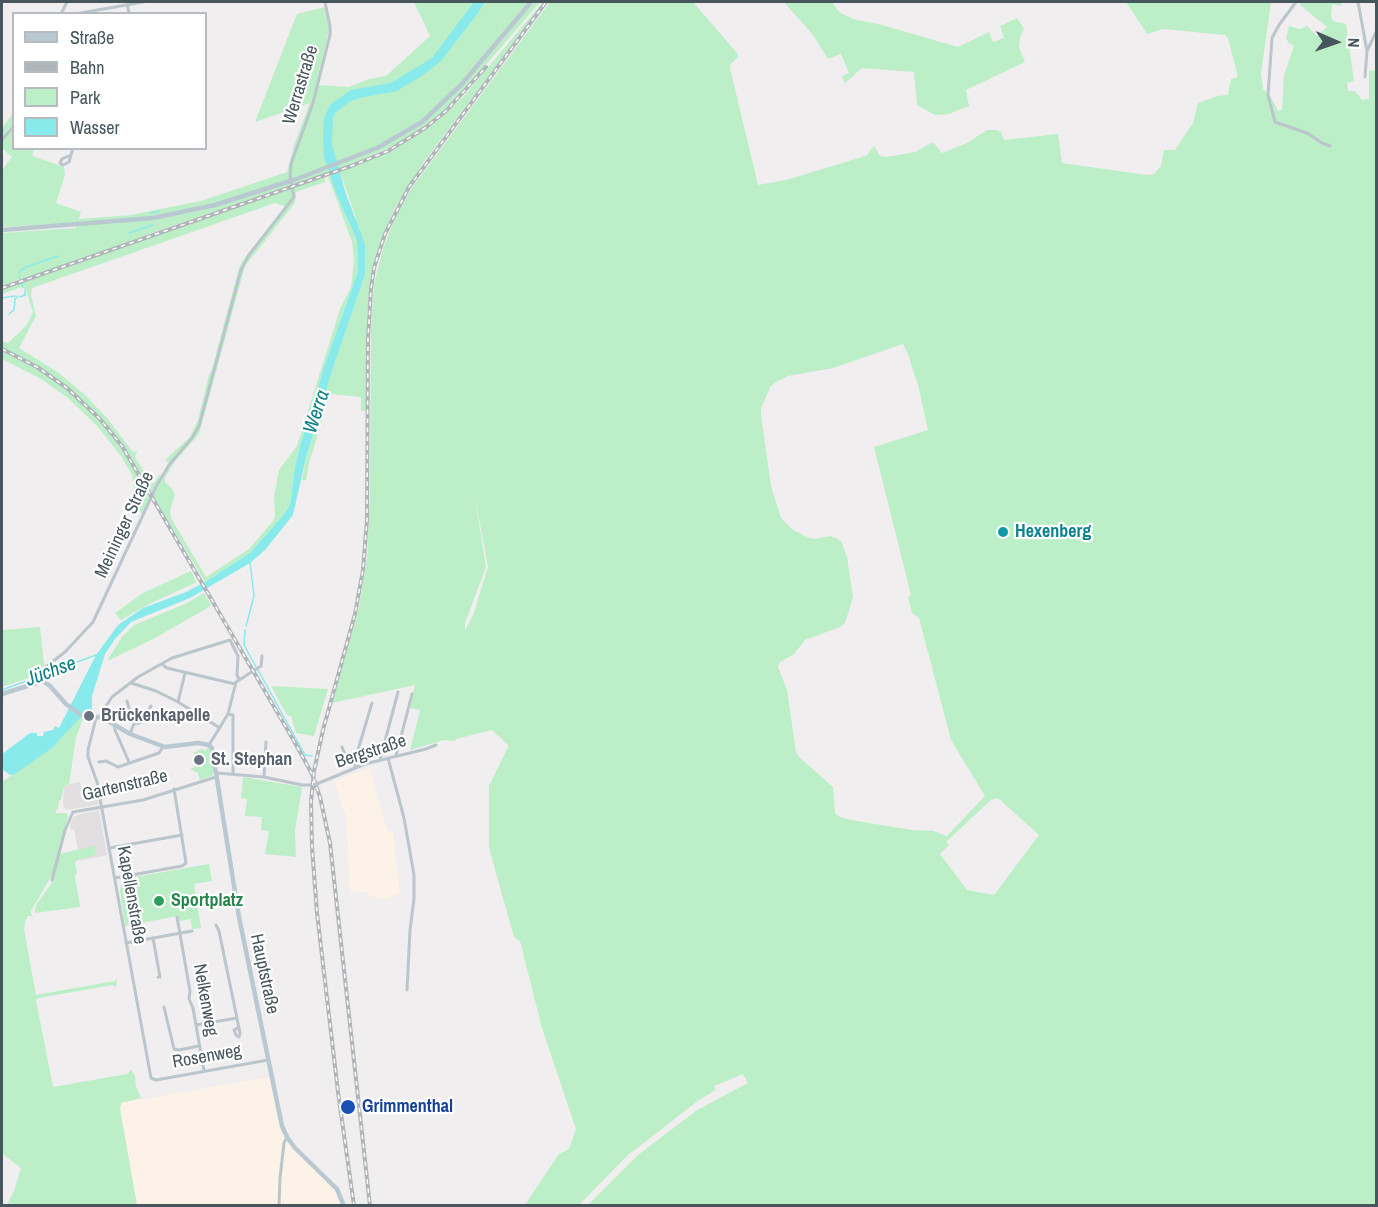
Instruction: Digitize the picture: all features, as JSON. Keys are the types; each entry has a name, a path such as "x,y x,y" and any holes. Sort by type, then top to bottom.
{"main road":[{"path":"2,230 153,218 215,205 317,172 388,143 433,112 462,84 531,2"},
{"path":"2,694 42,677 69,706 86,719 92,720 98,717 130,734 163,747 208,744"},
{"name":"Hauptstraße","path":"208,744 213,748 215,755 234,889 282,1126 295,1148 337,1189 344,1206"}],"street":[{"path":"84,12 143,2"},
{"name":"Werrastraße","path":"215,367 243,266 294,197 290,179 293,154 313,103 327,50 330,26 325,2"},
{"path":"1296,2 1272,38 1268,95 1275,122 1307,132 1330,146"},
{"path":"1358,2 1367,51 1365,76"},
{"path":"1367,51 1377,32"},
{"path":"2,140 12,128"},
{"path":"71,154 72,150"},
{"name":"Meininger Straße","path":"42,677 43,669 65,652 96,617 156,487 177,454 196,433 215,367"},
{"path":"98,717 112,697 129,683 172,658 230,640 238,656 237,675 239,679"},
{"path":"208,744 228,714 235,684 239,679 261,666 262,656"},
{"path":"163,664 167,668 235,684"},
{"path":"178,702 185,673"},
{"path":"129,683 156,691 220,728"},
{"path":"380,760 398,692"},
{"path":"396,756 412,694"},
{"path":"127,701 134,722"},
{"path":"342,747 348,762 355,766 372,703"},
{"path":"134,722 143,722 151,706"},
{"path":"130,734 138,714"},
{"path":"228,714 233,715 233,774"},
{"name":"Kapellenstraße","path":"98,717 88,750 102,807 151,1078"},
{"path":"114,724 129,762"},
{"path":"264,777 266,742"},
{"name":"Bergstraße","path":"314,785 355,766 436,745"},
{"path":"99,762 106,761 118,767 159,753 163,747"},
{"path":"388,758 404,818 414,875 407,990"},
{"name":"Gartenstraße","path":"52,880 70,815 76,811 142,800 217,775 264,777 302,785 314,785"},
{"path":"115,878 182,866 187,861 174,789"},
{"path":"109,848 182,835"},
{"name":"Nelkenweg","path":"177,917 190,991 189,999 193,1008 204,1072"},
{"path":"216,925 239,1027"},
{"path":"126,943 192,931"},
{"path":"153,938 160,977 158,977"},
{"path":"164,1007 174,1048 179,1050 200,1046"},
{"path":"196,1025 237,1018"},
{"name":"Rosenweg","path":"151,1078 156,1080 268,1060"},
{"path":"279,1206 284,1143 287,1137"}],"shaded area":[{"path":"369,768 388,831 393,832 400,893 386,899 369,896 367,892 355,893 350,890 346,817 334,781"},
{"path":"80,782 83,799 98,796 99,803 66,810 63,804 64,787"},
{"path":"99,810 107,855 80,861 74,829 71,830 70,825 72,819 76,815"},
{"path":"269,1077 281,1132 332,1187 341,1205 137,1205 120,1109 121,1103"}],"green space":[{"path":"414,2 540,2 453,103 407,139 339,168 336,163 327,166 329,172 146,235 147,238 325,177 325,182 296,192 295,202 291,208 245,266 199,434 176,460 165,477 165,482 175,495 170,510 171,518 206,577 249,549 273,521 274,497 279,470 297,446 340,309 351,287 354,260 352,242 328,176 330,175 357,240 358,271 323,370 301,442 290,505 250,553 205,582 153,496 171,464 165,460 190,437 198,420 239,268 284,206 275,203 32,288 31,295 36,316 19,348 59,373 84,394 107,418 132,451 137,452 135,457 151,483 154,483 161,475 143,514 130,504 134,487 132,475 121,456 98,427 68,398 41,379 2,359 2,341 8,343 27,325 33,312 26,290 22,287 2,294 2,290 23,282 21,278 2,286 2,233 76,228 77,223 2,227 2,170 12,157 2,150 2,129 12,114 12,150 34,150 32,156 64,167 65,175 56,203 81,212 79,219 131,215 201,201 287,172 294,145 310,103 255,122 297,14 325,7 329,26 316,85 349,87 369,79 386,76 430,36"},
{"path":"545,2 423,163 394,210 379,246 371,279 367,316 366,411 361,411 361,397 330,394 306,480 302,480 306,458 334,365 365,275 355,215 340,172 393,150 440,119 464,96"},
{"path":"550,2 693,2 737,53 738,57 730,68 758,185 786,180 862,157 867,155 874,146 880,156 886,157 915,152 933,142 942,153 967,143 987,130 1001,132 1004,140 1058,134 1062,163 1147,175 1154,174 1161,166 1164,150 1175,150 1193,123 1198,103 1217,96 1228,95 1231,79 1238,77 1228,38 1225,35 1163,29 1147,34 1126,2 1271,2 1261,73 1263,89 1271,97 1278,111 1282,110 1284,75 1294,46 1286,38 1289,26 1300,29 1307,26 1317,36 1327,27 1300,5 1302,2 1342,2 1341,6 1332,4 1331,17 1333,21 1346,24 1354,81 1347,83 1348,91 1355,91 1362,100 1369,99 1369,70 1376,71 1376,1205 588,1205 638,1155 697,1110 748,1083 743,1074 714,1086 716,1090 699,1100 628,1155 579,1205 525,1205 559,1154 569,1149 576,1129 542,1028 520,941 514,937 489,848 489,786 508,745 492,730 455,741 444,740 410,750 420,710 410,708 415,685 332,703 359,607 367,559 370,499 371,324 374,284 384,245 399,209 411,189","holes":["903,344 919,389 928,430 874,447 911,595 908,597 912,613 919,618 951,740 985,796 947,836 933,831 912,830 838,816 835,813 833,787 796,752 787,690 778,667 780,662 794,654 805,640 845,623 853,597 847,557 842,543 830,536 814,539 807,537 793,530 781,518 771,486 761,408 770,387 776,382 788,376 833,368","475,497 488,567 474,613 465,631 465,623 486,567","998,798 1039,835 994,895 967,890 940,854 949,845 946,842 991,800"]},
{"path":"784,2 832,2 839,12 853,19 958,47 989,32 993,42 1004,38 1000,26 1017,18 1024,29 1019,47 1025,62 966,90 969,106 949,114 935,115 917,105 914,72 862,68 845,83 842,76 849,73 841,54 828,59 813,35"},
{"path":"191,571 195,583 121,620 115,613 143,593"},
{"path":"204,593 211,605 206,609 155,638 107,661 122,637 134,625 185,604"},
{"path":"40,627 44,665 40,674 2,687 2,630"},
{"path":"271,686 328,689 314,736 296,733 291,716 287,715"},
{"path":"83,718 76,738 69,784 64,787 56,810 56,813 66,813 68,816 52,875 31,911 32,916 28,916 24,929 36,995 115,981 117,978 116,987 113,985 36,1000 53,1087 127,1074 131,1070 135,1076 136,1087 141,1098 121,1103 120,1109 137,1205 7,1205 21,1168 4,1155 2,1150 2,782 52,748 76,721"},
{"path":"208,747 211,750 214,772 212,776 200,780 198,773 190,769 195,767 192,757 195,756 199,765 203,764 200,754 193,753 202,749 206,751"},
{"path":"243,777 302,787 295,831 296,857 265,854 269,831 261,830 262,817 245,816 247,799 241,798"},
{"path":"94,846 96,855 75,862 80,907 35,913 36,905 53,881 59,854"},
{"name":"Sportplatz","path":"209,864 212,881 194,884 201,928 192,929 191,919 179,921 178,916 125,926 120,890 123,879"}],"water":[{"name":"Werra","path":"474,2 485,2 441,61 397,91 349,102 335,113 333,118 332,144 346,194 365,244 365,275 334,365 306,458 293,515 265,550 250,563 190,598 131,622 105,654 92,696 92,710 76,722 52,748 15,774 10,775 2,769 2,754 30,733 43,736 44,732 53,730 55,726 59,728 96,655 118,625 143,608 186,592 205,582 250,553 290,505 301,442 323,370 358,271 357,240 336,193 324,157 324,119 331,104 351,90 391,83 432,58"}],"waterway":[{"path":"151,213 159,211"},
{"path":"129,233 153,225"},
{"path":"19,274 26,267 58,256"},
{"path":"19,277 23,287"},
{"path":"20,297 25,295 25,290"},
{"path":"2,298 15,296"},
{"path":"9,314 14,310 15,299 18,296"},
{"path":"246,626 254,596 250,562"},
{"path":"245,630 244,645 256,667"},
{"name":"Jüchse","path":"2,690 96,655"},
{"path":"258,670 305,755 312,756"}],"railway":[{"path":"354,1206 317,913 311,802 314,771 323,730 355,614 363,570 367,520 368,338 374,268 385,234 409,187 546,2"},
{"path":"2,288 388,151 425,128 446,111 486,67"},
{"path":"2,349 37,367 67,388 100,419 122,446 312,774 320,797 330,843 370,1206"}],"place":[{"name":"Hexenberg","path":"1003,532"},
{"name":"Brückenkapelle","path":"89,716"},
{"name":"St. Stephan","path":"199,760"},
{"name":"Sportplatz","path":"159,901"},
{"name":"Grimmenthal","path":"348,1107"}]}
